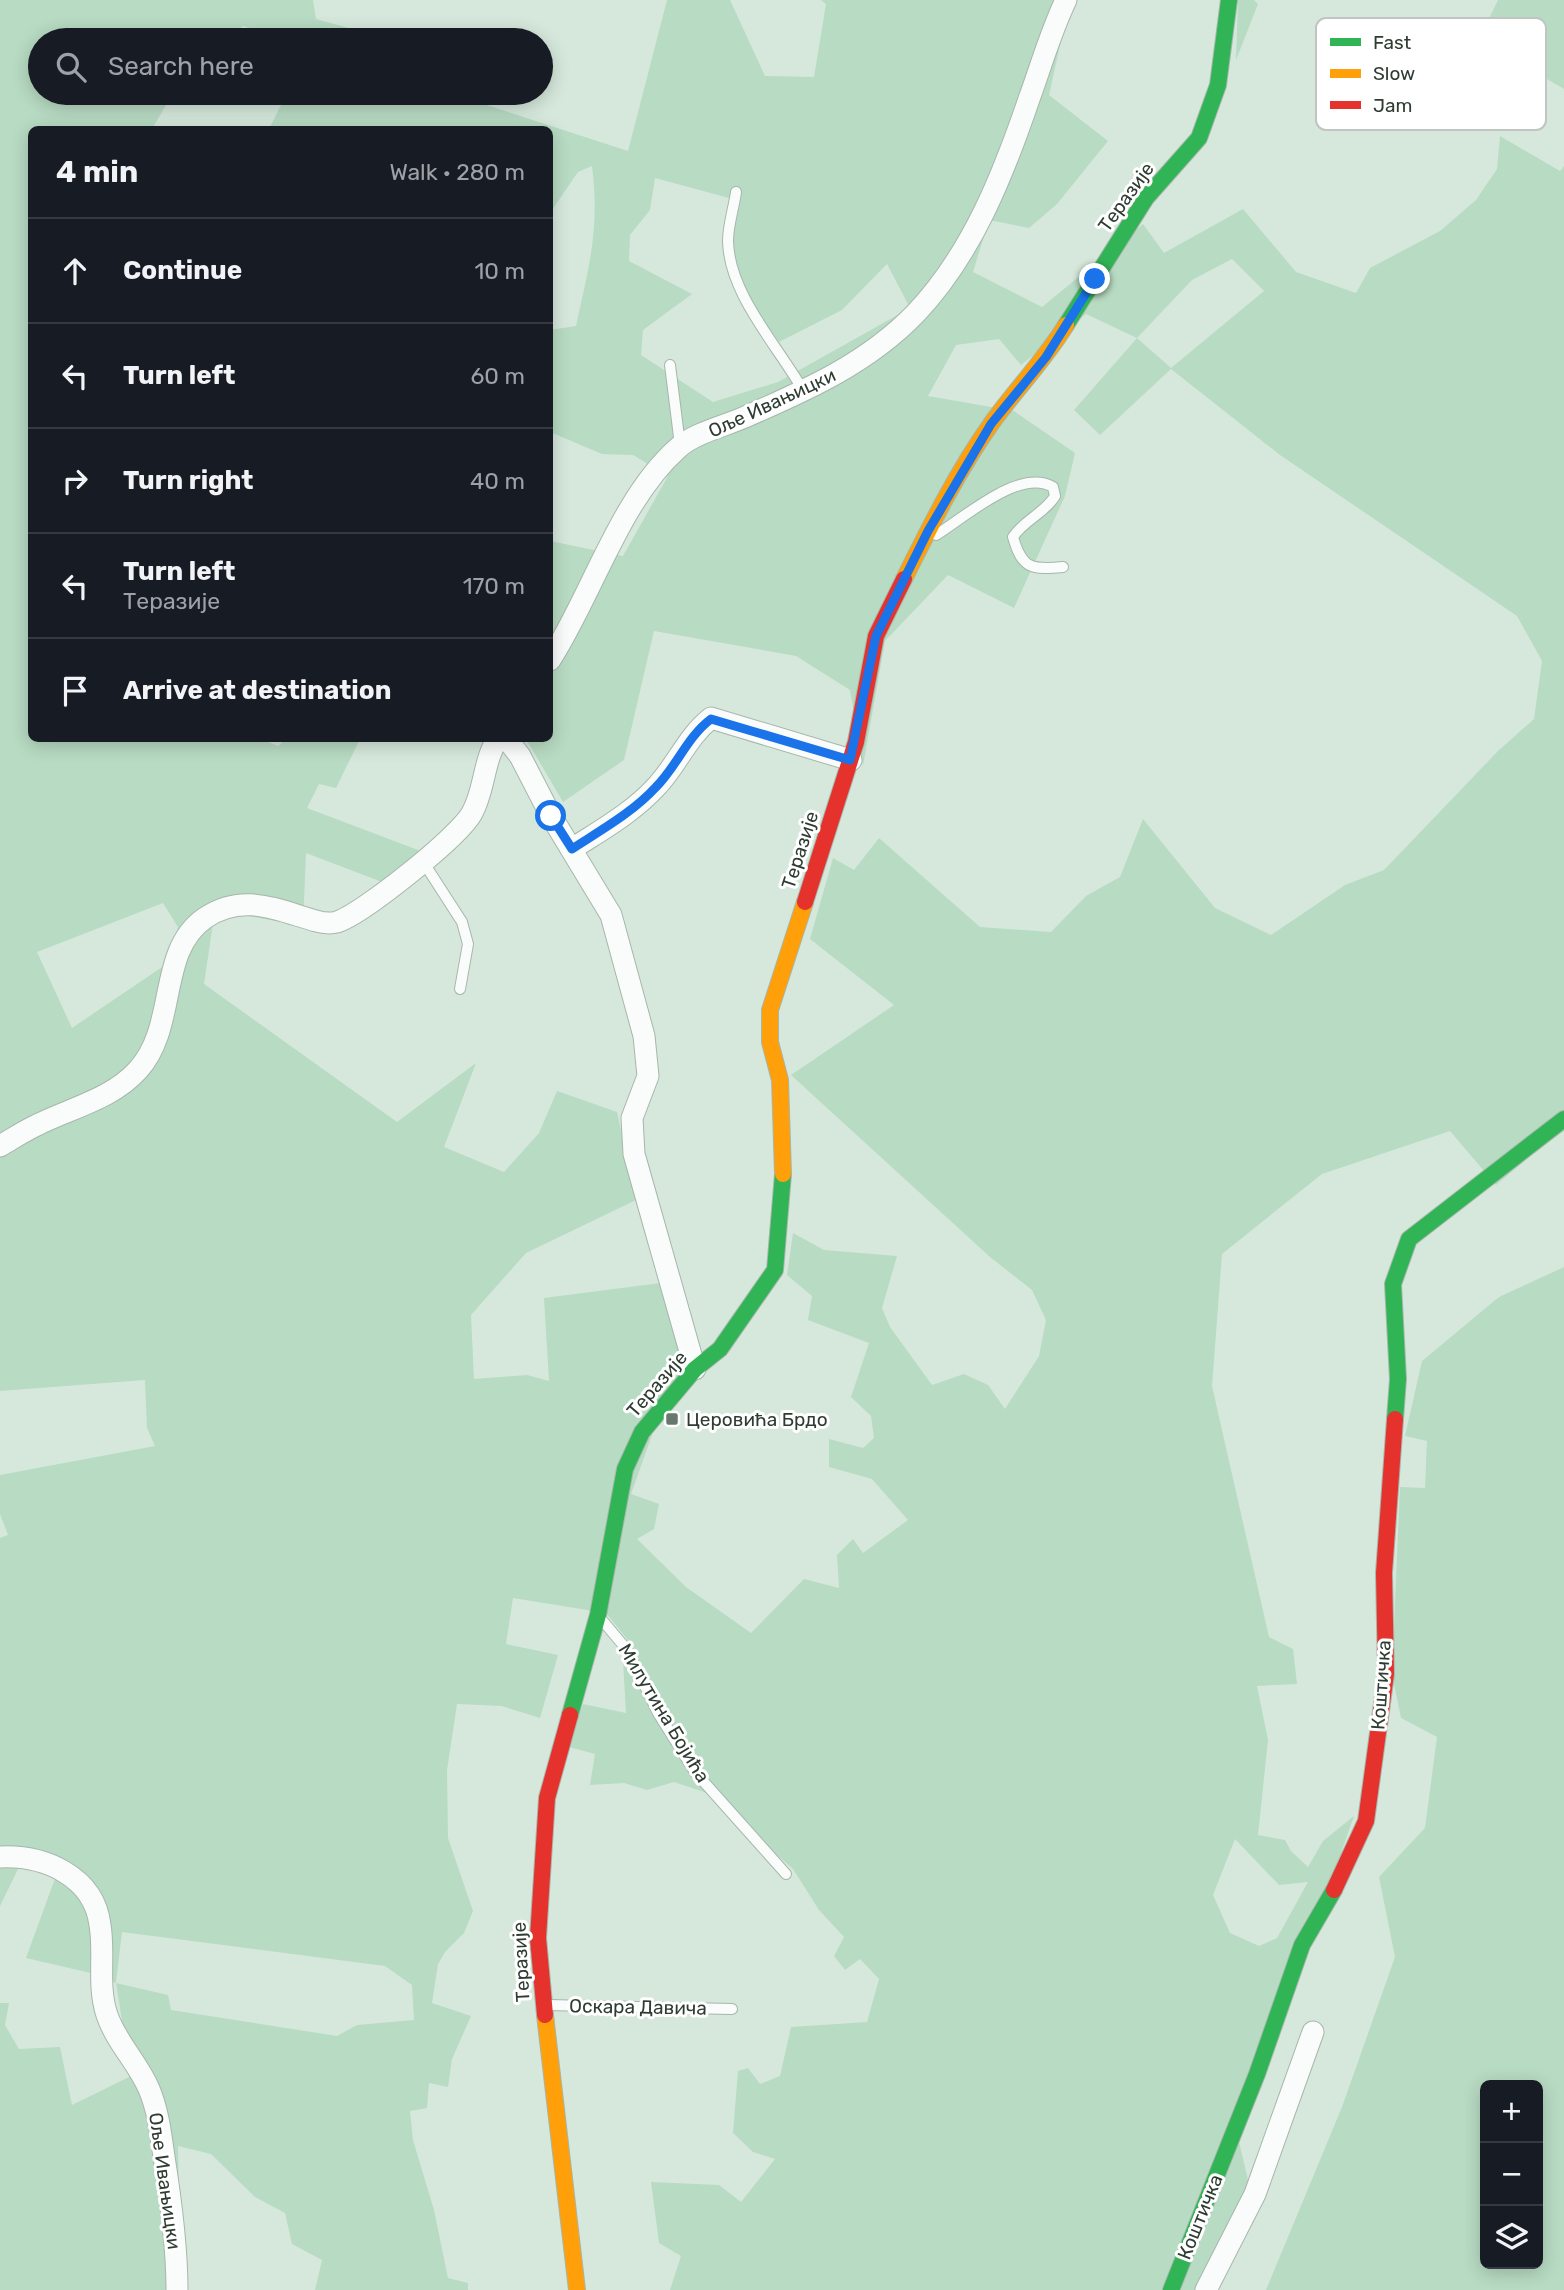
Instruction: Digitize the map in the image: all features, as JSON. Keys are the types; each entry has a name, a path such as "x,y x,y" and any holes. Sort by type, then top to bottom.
{"street":[{"name":"Оље Ивањицки","path":"553,655 648,482 680,445 804,392 851,366 884,343 916,313 964,250 1010,154 1066,0"},
{"name":"Теразије","path":"577,2290 538,1938 547,1798 598,1615 625,1469 642,1432 695,1369 720,1349 775,1270 783,1188 780,1080 771,1042 770,1010 850,760 876,636 922,544 991,424 1046,357 1146,198 1199,138 1218,85 1229,0"},
{"path":"572,849 628,813 658,786 698,728 711,719 850,760"},
{"path":"0,1146 37,1125 110,1093 139,1069 150,1055 163,1024 179,948 205,918 229,907 263,904 317,922 335,922 424,863 454,836 473,812 488,759 496,742"},
{"path":"509,742 520,756 611,915 644,1036 648,1076 632,1118 634,1154 695,1369"},
{"name":"Коштичка","path":"1171,2290 1257,2074 1302,1945 1345,1871 1366,1821 1386,1674 1384,1573 1398,1379 1393,1284 1409,1239 1564,1119"},
{"name":"Оље Ивањицки","path":"0,1857 25,1858 58,1867 79,1883 94,1902 101,1927 105,2010 148,2085 159,2122 171,2206 177,2290"},
{"name":"Коштичка","path":"1206,2290 1255,2194 1312,2032"}],"lane":[{"path":"736,192 728,242 738,279 760,326 804,392"},
{"path":"670,365 680,445"},
{"path":"922,544 1003,492 1044,481 1053,487 1055,496 1049,506 1020,526 1013,537 1018,554 1028,565 1038,570 1063,567"},
{"path":"424,863 462,922 468,944 460,989"},
{"name":"Милутина Бојића","path":"598,1615 628,1651 658,1713 695,1772 786,1874"},
{"name":"Оскара Давича","path":"544,2005 732,2009"}],"green space":[{"path":"0,0 313,0 316,19 348,28 28,28 28,105 166,105 154,126 28,126 28,742 268,742 278,746 283,742 359,742 336,788 319,784 307,808 426,853 390,885 306,853 303,926 215,910 204,984 397,1122 476,1063 444,1147 504,1172 539,1133 557,1091 617,1112 636,1200 526,1253 471,1315 474,1379 527,1375 549,1381 544,1298 676,1281 698,1352 667,1393 631,1494 659,1504 654,1529 637,1539 686,1587 751,1633 804,1579 839,1588 837,1555 853,1539 863,1553 908,1520 872,1479 829,1467 829,1439 863,1448 874,1438 871,1416 851,1397 869,1343 808,1320 812,1296 787,1275 793,1233 824,1250 897,1256 882,1308 890,1327 932,1385 964,1374 988,1385 1005,1409 1039,1356 1046,1320 1032,1290 990,1257 791,1075 894,1005 810,939 833,858 854,870 879,838 980,927 1051,932 1086,896 1120,877 1143,819 1215,908 1271,935 1345,885 1384,870 1498,751 1534,719 1542,661 1517,616 1280,455 1171,369 1100,435 1074,410 1137,338 1086,314 1021,365 999,339 956,345 928,396 1014,411 1075,453 1065,496 1014,608 948,575 885,641 863,766 850,690 796,656 654,631 624,760 563,802 528,742 553,742 553,542 623,556 668,476 633,455 602,454 553,433 553,330 576,326 589,265 595,209 592,166 578,172 553,209 553,127 628,151 667,0 730,0 765,76 814,77 826,4 821,0 1070,0 1049,95 1108,141 1057,204 1029,228 989,220 973,272 1042,307 1143,224 1164,253 1243,209 1296,272 1356,293 1370,268 1440,231 1476,200 1497,169 1500,136 1560,171 1564,166 1564,1128 1496,1185 1450,1131 1322,1174 1222,1254 1212,1386 1269,1637 1293,1649 1297,1684 1257,1686 1268,1740 1258,1835 1285,1840 1291,1851 1308,1867 1323,1841 1354,1816 1239,2142 1249,2184 1195,2290 670,2290 681,2256 659,2243 651,2182 719,2185 741,2202 775,2159 753,2152 733,2133 738,2071 748,2068 760,2084 780,2076 791,2027 867,2022 879,1979 860,1959 845,1970 834,1956 844,1937 819,1910 793,1869 707,1793 674,1782 647,1790 624,1783 590,1785 595,1754 569,1747 583,1704 626,1713 623,1661 635,1649 606,1613 513,1598 506,1644 558,1655 540,1718 502,1706 457,1704 447,1770 448,1838 473,1911 464,1933 445,1952 438,1964 432,2003 471,2016 452,2059 448,2087 429,2083 427,2108 410,2111 413,2140 434,2210 448,2278 468,2283 468,2290 315,2290 322,2260 292,2244 285,2213 255,2197 211,2154 178,2146 181,2290 0,2290 0,2003 9,2003 5,2025 19,2049 60,2047 72,2105 131,2076 116,1983 95,1974 26,1958 57,1873 19,1867 0,1906 0,1538 8,1535 0,1514 0,1475 155,1446 147,1428 145,1380 0,1391","holes":["655,178 729,198 725,264 779,342 842,310 887,264 910,308 778,382 713,402 641,355 643,330 692,294 629,261 630,235 650,210","1232,259 1264,291 1171,368 1137,338 1192,280","163,903 178,927 168,963 72,1028 37,952","1235,1839 1279,1885 1308,1882 1277,1938 1259,1946 1230,1933 1213,1895","122,1932 385,1966 412,1985 414,2020 357,2025 337,2036 171,2010 168,1995 116,1983"]},
{"path":"1238,0 1254,0 1258,4 1236,60"},
{"path":"1498,0 1564,0 1564,89 1546,78 1546,18 1489,18"},
{"path":"281,105 487,105 551,126 270,126"},
{"path":"1564,1267 1564,2290 1266,2290 1342,2107 1395,1957 1379,1877 1425,1828 1437,1737 1401,1718 1392,1674 1400,1487 1425,1488 1427,1441 1405,1436 1422,1361 1499,1297"}],"traffic: fast":[{"path":"1066,325 1146,198 1199,138 1218,85 1229,0"},
{"path":"1395,1419 1398,1379 1393,1284 1409,1239 1564,1119"},
{"path":"570,1715 598,1615 625,1469 642,1432 695,1369 720,1349 775,1270 783,1174"},
{"path":"1171,2290 1257,2074 1302,1945 1334,1890"}],"traffic: slow":[{"path":"904,579 979,442 1066,325"},
{"path":"783,1174 780,1080 770,1042 770,1010 805,902"},
{"path":"545,2015 577,2290"}],"traffic: jam":[{"path":"805,902 856,742 876,636 904,579"},
{"path":"1334,1890 1366,1821 1386,1674 1384,1573 1395,1419"},
{"path":"545,2015 538,1938 547,1798 570,1715"}],"place":[{"name":"Церовића Брдо","path":"672,1419"}],"route":[{"path":"551,816 572,849 628,813 658,786 698,728 711,719 850,760 856,742 876,636 928,531 991,424 1046,357 1095,279"}]}
